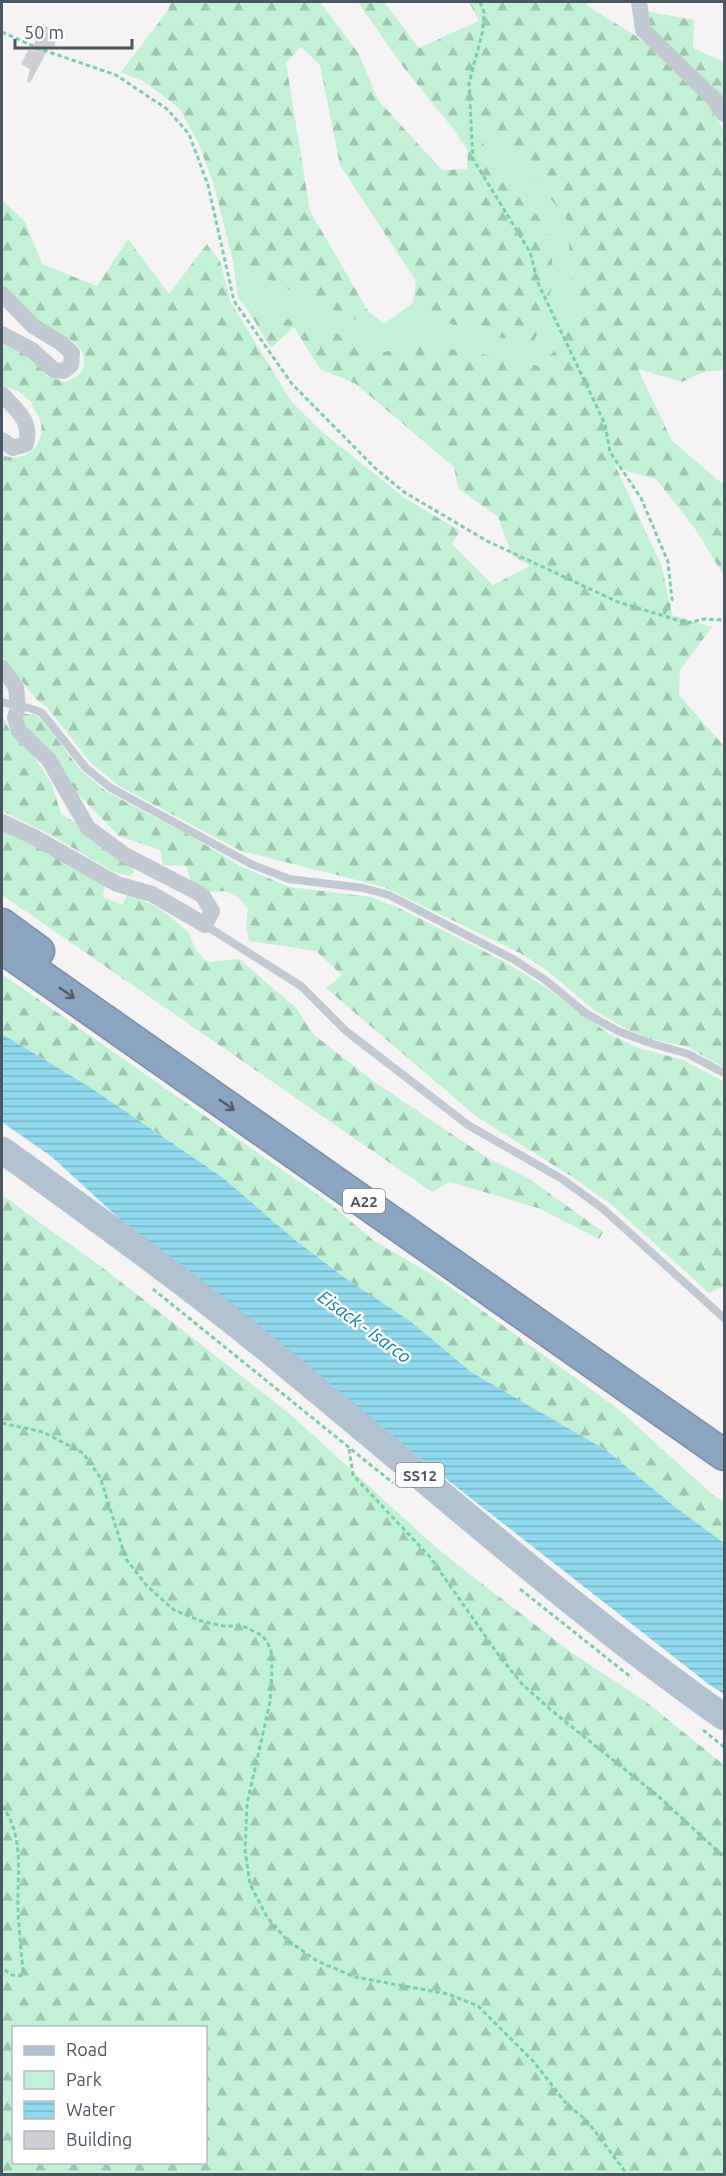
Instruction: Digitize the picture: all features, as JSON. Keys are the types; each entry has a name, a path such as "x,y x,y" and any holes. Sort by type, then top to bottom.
{"highway":[{"name":"A22","path":"2,924 724,1431"},
{"name":"A22","path":"2,948 724,1455"}],"main road":[{"name":"SS12","path":"2,1150 204,1298 586,1612 663,1674 724,1717"}],"street":[{"path":"639,2 644,30 714,99 724,114"},
{"path":"2,294 33,326 61,343 72,353 71,365 64,371 54,370 32,350 2,334"},
{"path":"2,394 26,421 29,432 26,444 13,448 2,440"},
{"path":"2,668 16,687 18,707 15,718 19,731 49,760 88,828 125,855 202,895 212,911 205,925 152,894 117,884 34,837 2,822"}],"lane":[{"path":"2,702 18,707 32,707 42,713 86,768 111,788 251,864 289,879 363,888 389,895 513,959 544,979 587,1014 618,1031 687,1054 724,1073"},
{"path":"205,925 301,986 346,1031 468,1125 562,1179 602,1208 724,1318"}],"path":[{"path":"480,2 484,12 483,30 469,83 473,159 530,252 538,284 605,424 610,452 641,498 668,562 672,600 663,615"},
{"path":"2,32 40,49 116,75 167,109 189,134 208,184 234,301 292,384 375,468 404,492 488,541 618,602 687,623 704,619 724,620"},
{"path":"150,1287 349,1447 353,1475 430,1557 500,1657 524,1685 552,1711 658,1796 724,1857"},
{"path":"2,1423 43,1432 83,1452 100,1478 126,1559 147,1586 174,1610 201,1621 223,1626 243,1626 263,1636 271,1649 270,1702 247,1804 244,1850 250,1884 267,1917 287,1940 317,1961 355,1977 448,1995 478,2006 534,2062 565,2102 588,2122 627,2175"},
{"path":"2,1806 17,1845 18,1913 23,1971 21,1976 12,1976 2,1968"}],"green space":[{"path":"170,2 320,2 359,54 378,100 442,170 467,169 468,151 482,142 540,219 548,234 554,274 547,310 534,341 500,338 447,323 413,303 416,281 340,165 320,65 301,47 286,63 310,211 368,311 360,322 247,270 233,261 214,185 198,142 179,108 145,82 121,72 169,9"},
{"path":"358,2 384,2 419,48 479,21 469,2 588,2 587,6 636,36 676,70 707,100 724,131 724,370 704,372 682,382 638,369 672,441 724,485 724,576 696,530 656,479 615,465 662,567 672,615 712,627 680,670 679,695 724,746 724,1068 688,1047 648,1038 627,1029 595,1011 545,969 520,953 384,887 241,851 119,786 91,763 46,706 37,700 2,656 2,455 18,457 25,455 36,446 41,432 40,420 31,402 18,391 2,385 2,341 31,355 47,376 65,382 80,373 84,364 80,348 66,337 33,321 2,286 2,200 25,222 42,264 97,286 128,239 169,294 207,244 220,261 231,303 291,401 321,431 406,499 460,531 452,544 493,585 530,566 512,555 498,517 458,488 454,467 356,384 320,369 294,327 271,348 244,304 246,300 271,321 290,319 329,330 383,352 414,346 464,350 540,366 554,351 577,305 569,260 569,223 555,204 487,128 471,115 451,126 404,68"},
{"path":"645,11 694,20 693,48 724,62 723,99 651,31"},
{"path":"471,115 488,128 569,223 569,260 577,305 554,351 540,366 464,350 414,346 383,352 329,330 290,319 271,321 247,300 244,304 238,298 233,261 247,270 360,322 368,311 384,324 413,303 447,323 500,338 547,310 554,274 548,234 540,219 482,142 468,151 451,126"},
{"path":"24,714 33,714 42,719 81,771 107,792 191,836 240,866 289,887 371,897 399,908 505,962 544,986 609,1034 638,1048 683,1060 724,1082 724,1286 709,1293 612,1205 571,1176 477,1117 326,988 342,975 316,951 249,941 246,927 248,909 239,898 226,891 209,892 192,884 186,866 163,865 160,850 119,836 75,791 23,726"},
{"path":"2,715 9,729 27,747 51,782 61,814 130,863 134,872 130,876 114,872 49,834 2,811"},
{"path":"2,829 105,884 103,897 122,905 128,894 157,907 188,932 196,950 207,962 239,959 296,1008 314,1035 376,1083 489,1159 528,1178 603,1232 599,1239 538,1208 450,1182 432,1192 2,895"},
{"path":"2,974 328,1202 374,1241 433,1275 618,1409 715,1497 724,1501 724,1543 675,1507 606,1450 471,1372 295,1240 222,1177 88,1086 2,1034"},
{"path":"2,1195 107,1271 290,1414 431,1543 468,1573 572,1653 645,1701 724,1765 724,2174 2,2174"}],"water":[{"name":"Eisack - Isarco","path":"2,1034 88,1086 222,1177 295,1240 348,1280 410,1321 471,1372 606,1450 675,1507 724,1543 724,1694 303,1367 136,1234 52,1157 2,1122"}],"building":[{"path":"38,26 58,28 54,49 49,47 30,83 27,82 30,69 21,64 29,49 33,51"}]}
